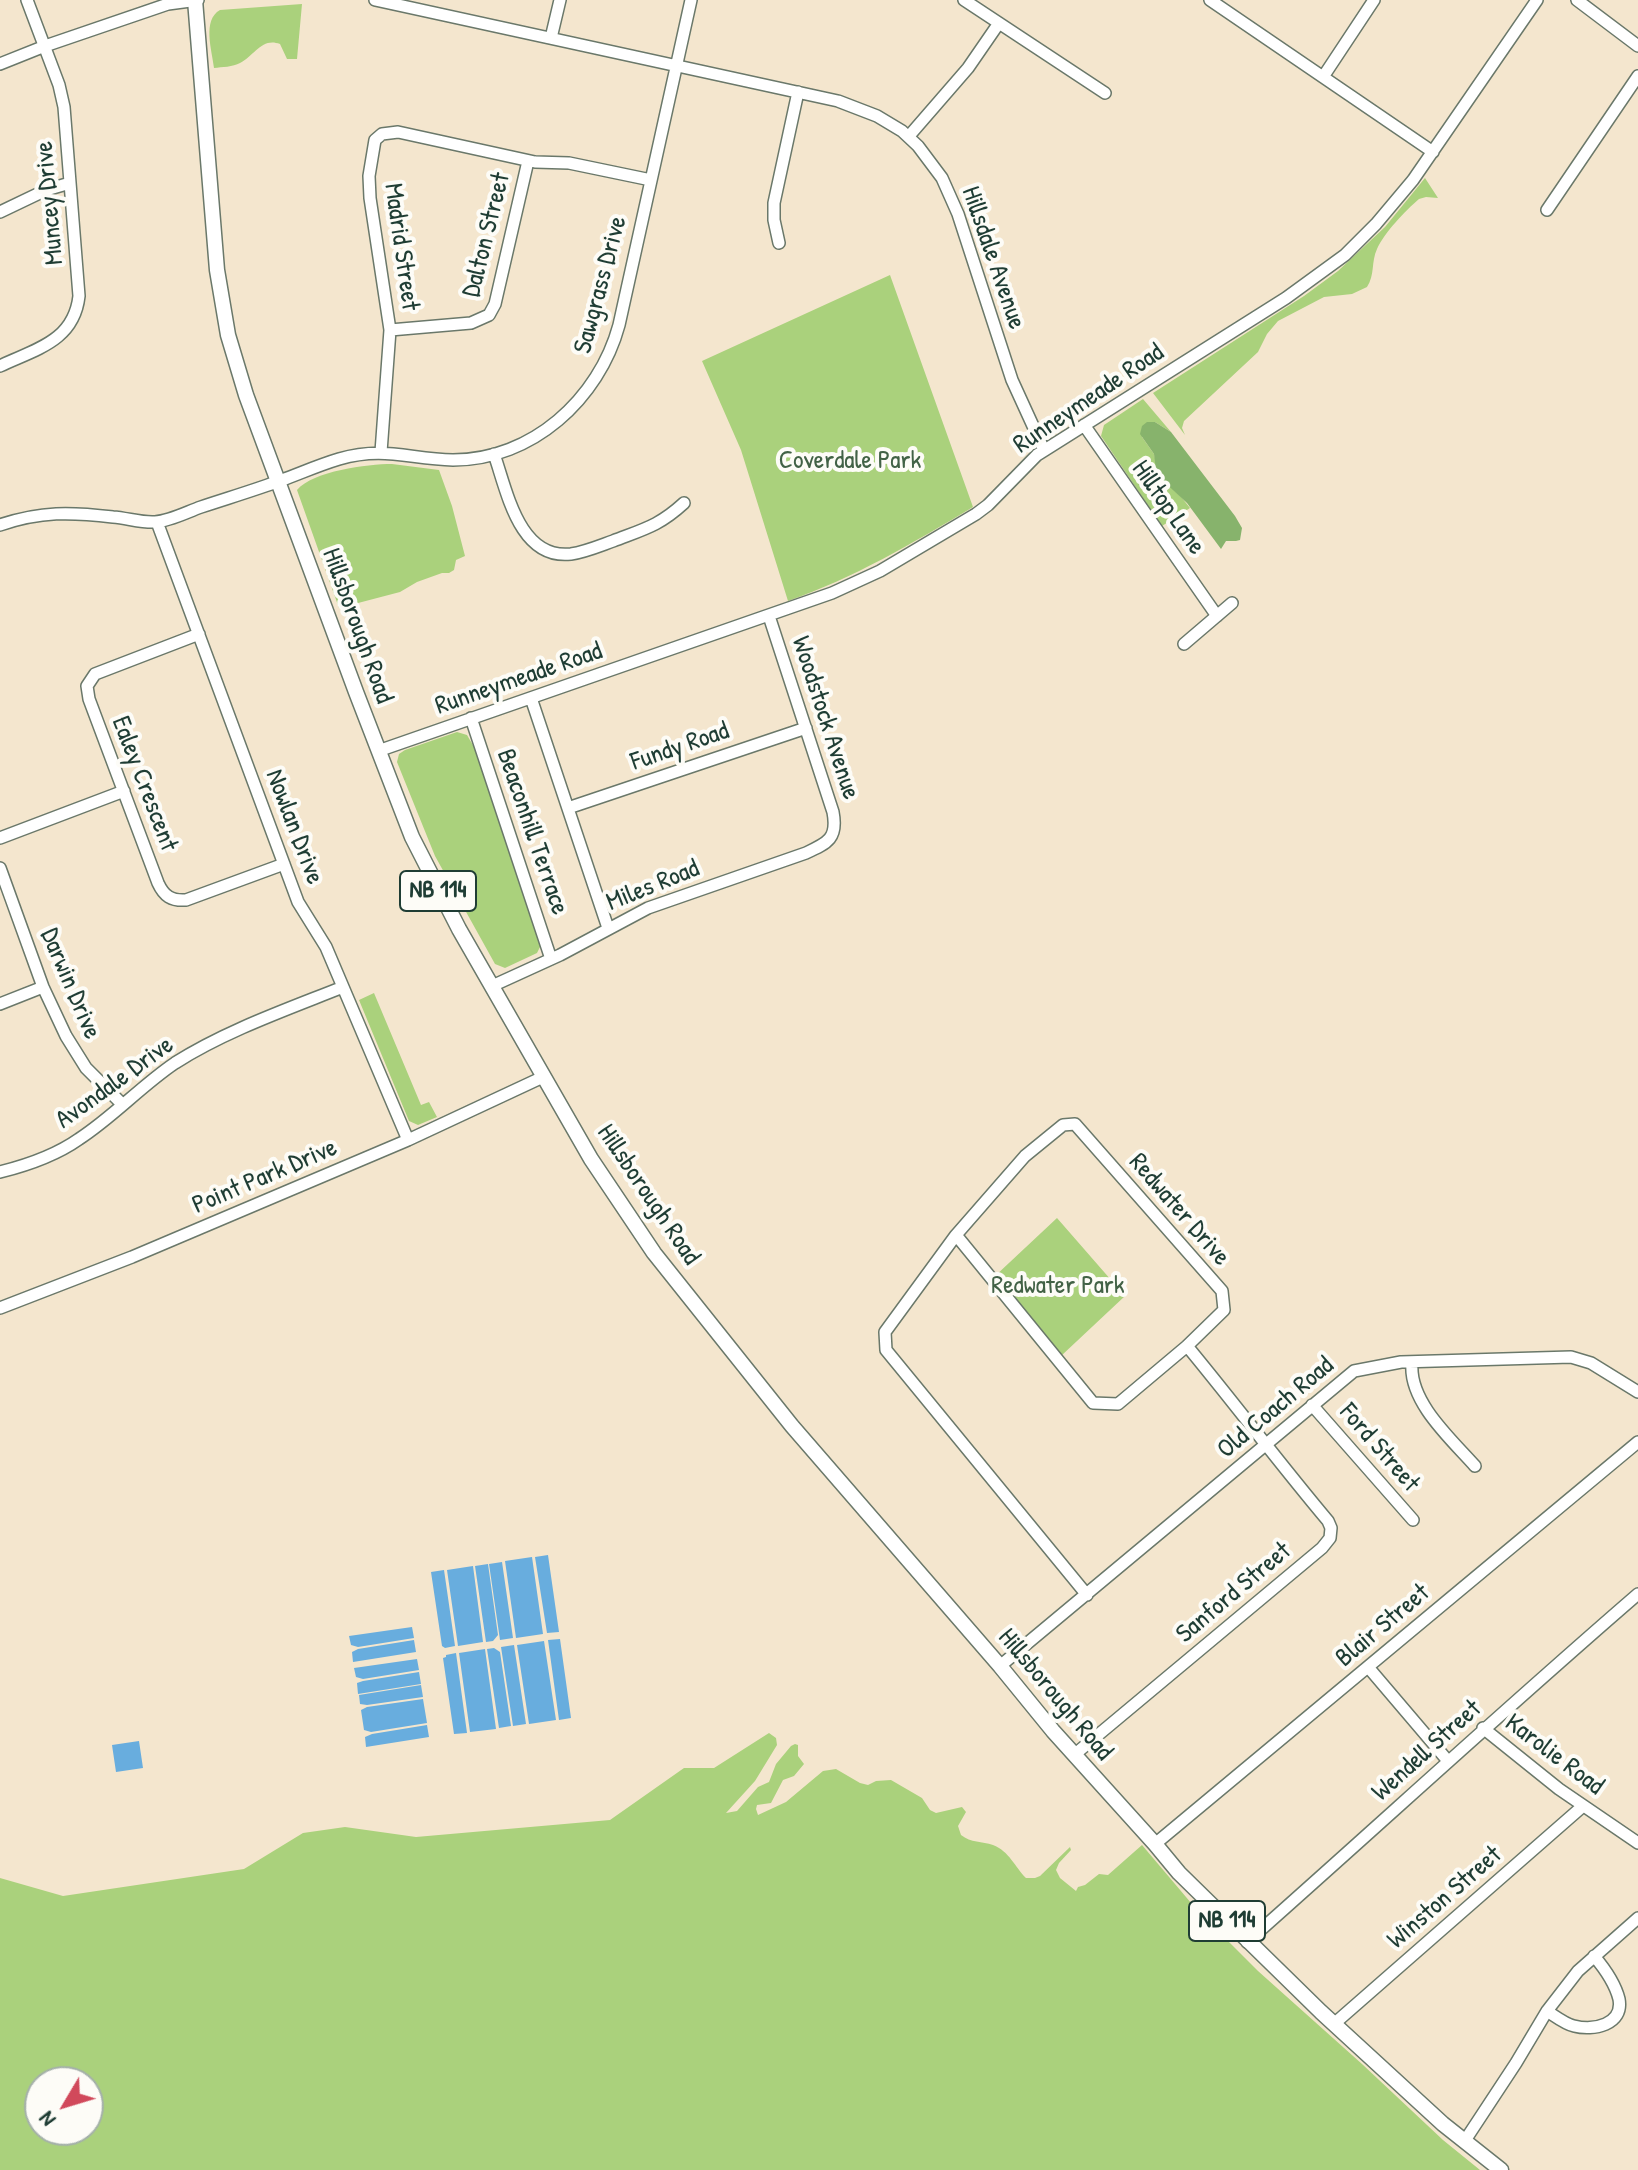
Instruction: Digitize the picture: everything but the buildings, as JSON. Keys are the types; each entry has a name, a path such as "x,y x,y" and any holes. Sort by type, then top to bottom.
{"main road":[{"name":"Hillsborough Road","path":"196,0 217,270 223,312 243,385 378,751 424,864 543,1077 606,1182 654,1253 792,1426 1179,1873 1247,1942 1464,2142 1501,2170"}],"street":[{"name":"Muncey Drive","path":"0,366 56,338 68,328 76,314 79,286 64,107 59,85 27,0"},
{"path":"0,64 168,4 196,0"},
{"name":"Hillsdale Avenue","path":"375,0 405,3 852,105 909,136 937,170 953,200 1012,380 1044,450"},
{"path":"551,38 560,0"},
{"name":"Sawgrass Drive","path":"157,522 340,459 381,452 453,460 494,454 533,437 561,418 585,394 612,348 691,0"},
{"path":"964,0 1105,93"},
{"path":"1210,0 1433,152"},
{"path":"1323,77 1374,0"},
{"name":"Runneymeade Road","path":"378,751 853,584 905,557 982,510 1044,450 1286,298 1333,264 1367,234 1433,152 1537,0"},
{"path":"1577,0 1638,46"},
{"path":"909,136 968,68 999,23"},
{"path":"1547,210 1638,76"},
{"path":"779,243 774,203 798,92"},
{"name":"Madrid Street","path":"381,452 390,330 369,187 373,147 377,138 388,132 398,132 528,161 569,163 651,180"},
{"name":"Dalton Street","path":"390,330 471,323 489,315 495,304 528,161"},
{"path":"0,212 46,190 70,183"},
{"name":"Hilltop Lane","path":"1084,425 1217,616"},
{"path":"494,454 522,529 534,543 551,552 567,555 583,552 653,526 684,503"},
{"path":"0,525 56,513 157,522"},
{"name":"Nowlan Drive","path":"157,522 298,902 326,947 408,1140"},
{"path":"1184,644 1232,603"},
{"name":"Woodstock Avenue","path":"769,616 833,812 833,833"},
{"name":"Ealey Crescent","path":"199,634 99,673 87,686 89,699 158,883 169,898 186,900 284,864"},
{"path":"531,698 608,928"},
{"name":"Beaconhill Terrace","path":"471,718 551,959"},
{"name":"Fundy Road","path":"568,808 806,728"},
{"path":"0,838 124,791"},
{"name":"Miles Road","path":"492,986 648,908 806,853 826,842 833,833"},
{"name":"Darwin Drive","path":"0,868 43,987 66,1036 79,1060 122,1104"},
{"path":"0,1004 43,987"},
{"name":"Avondale Drive","path":"0,1172 36,1161 68,1146 153,1079 204,1047 343,987"},
{"name":"Point Park Drive","path":"0,1308 132,1257 408,1140 543,1077"},
{"name":"Redwater Drive","path":"956,1235 1093,1403 1118,1404 1187,1346 1224,1310 1222,1291 1075,1124 1063,1125 1025,1156 956,1235 885,1332 886,1350 1087,1595"},
{"path":"1187,1346 1265,1445"},
{"name":"Old Coach Road","path":"1000,1666 1354,1371 1401,1362 1571,1357 1591,1363 1638,1392"},
{"path":"1412,1364 1411,1373 1426,1412 1475,1466"},
{"name":"Ford Street","path":"1312,1405 1413,1520"},
{"name":"Blair Street","path":"1155,1844 1638,1442"},
{"name":"Sanford Street","path":"1074,1755 1272,1591 1330,1538 1328,1521 1265,1445"},
{"name":"Wendell Street","path":"1247,1942 1483,1728 1638,1594"},
{"path":"1368,1667 1448,1761"},
{"name":"Karolie Road","path":"1483,1728 1583,1806 1638,1843"},
{"name":"Winston Street","path":"1335,2023 1583,1806"},
{"path":"1464,2142 1547,2011 1578,1971 1638,1918"},
{"path":"1547,2011 1573,2026 1601,2027 1615,2019 1620,2002 1608,1973 1594,1956"}],"green space":[{"path":"302,4 297,59 287,59 280,44 274,42 259,48 237,64 214,68 210,28 214,15 220,10"},
{"path":"1425,178 1438,198 1419,199 1390,229 1377,249 1367,287 1352,294 1324,297 1278,321 1258,352 1184,421 1182,428 1185,435 1153,393 1338,271 1385,227"},
{"name":"Coverdale Park","path":"890,275 973,507 860,571 788,601 741,450 702,361"},
{"path":"1143,399 1171,432 1155,422 1142,437 1154,454 1160,478 1190,508 1162,526 1101,436 1104,425"},
{"path":"1147,422 1155,422 1171,432 1235,516 1242,528 1240,540 1226,541 1221,549 1187,503 1160,478 1154,454 1140,434"},
{"path":"392,464 439,470 465,556 456,560 454,570 449,573 417,582 400,592 339,608 297,490 327,473"},
{"path":"457,732 467,735 481,759 541,945 537,953 505,968 495,964 435,856 397,762 399,754 405,750"},
{"path":"374,993 421,1105 429,1102 437,1117 418,1125 409,1121 359,1000"},
{"name":"Redwater Park","path":"1057,1218 1125,1296 1061,1356 994,1277"},
{"path":"769,1733 776,1738 777,1745 755,1781 726,1813 737,1811 758,1787 769,1782 776,1764 795,1744 804,1764 794,1776 783,1780 771,1803 757,1805 758,1815 786,1802 823,1771 836,1769 868,1785 891,1780 922,1798 936,1813 962,1807 966,1812 958,1826 961,1835 999,1848 1026,1878 1040,1876 1070,1847 1071,1850 1056,1870 1060,1878 1076,1891 1099,1874 1108,1875 1142,1845 1197,1910 1258,1971 1480,2170 0,2170 0,1878 63,1896 244,1869 303,1833 345,1827 416,1837 610,1820 684,1768 714,1768"}],"water":[{"path":"548,1555 559,1632 547,1633 535,1557"},
{"path":"532,1557 543,1634 516,1638 505,1561"},
{"path":"502,1562 513,1638 500,1640 489,1564"},
{"path":"488,1564 498,1635 493,1641 486,1642 475,1566"},
{"path":"473,1566 483,1642 458,1646 447,1570"},
{"path":"444,1570 455,1646 445,1648 442,1646 431,1572"},
{"path":"412,1627 414,1638 358,1647 351,1645 349,1636"},
{"path":"560,1639 571,1718 559,1720 548,1640"},
{"path":"414,1640 416,1652 353,1662 352,1652 358,1649"},
{"path":"544,1641 556,1720 529,1724 517,1645"},
{"path":"514,1645 526,1724 513,1726 501,1647"},
{"path":"494,1648 500,1652 511,1726 499,1728 487,1649"},
{"path":"485,1649 496,1729 470,1732 459,1653"},
{"path":"456,1653 467,1733 454,1734 443,1658"},
{"path":"417,1659 419,1670 363,1679 356,1677 354,1668"},
{"path":"419,1672 421,1684 358,1694 357,1683"},
{"path":"421,1685 423,1697 360,1704 359,1695"},
{"path":"423,1699 427,1723 371,1732 364,1730 361,1710"},
{"path":"427,1725 429,1737 366,1747 365,1737 372,1734"},
{"path":"139,1741 143,1768 116,1772 112,1745"}]}
